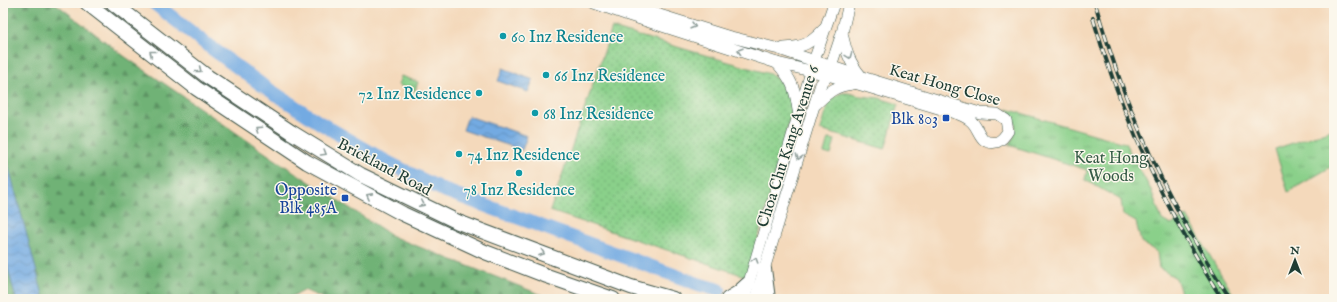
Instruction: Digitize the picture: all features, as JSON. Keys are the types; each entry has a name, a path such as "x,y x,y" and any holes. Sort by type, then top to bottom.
{"main road":[{"name":"Brickland Road","path":"87,3 196,88 307,162 403,214 485,252 613,299"},
{"name":"Brickland Road","path":"114,3 208,77 291,132 361,175 458,222 632,287 673,299"},
{"path":"764,269 768,299"},
{"path":"728,299 748,284"}],"street":[{"path":"594,3 628,16 777,63 812,71 829,70"},
{"path":"621,3 727,36 815,60 829,70"},
{"name":"Choa Chu Kang Avenue 6","path":"744,299 798,115 834,3"},
{"name":"Choa Chu Kang Avenue 6","path":"755,299 814,106 842,33 850,3"},
{"path":"779,49 795,48 806,45 817,37 825,28"},
{"path":"814,106 841,85 859,80 848,55 842,33"},
{"path":"777,63 787,74 795,88 798,115"},
{"name":"Keat Hong Close","path":"829,70 968,118 973,123 981,138 985,141 997,142 1002,139 1008,131 1006,120 997,114 980,113 859,80"}],"green space":[{"path":"6,3 55,3 124,56 273,158 394,237 552,299 325,299 304,290 287,299 44,299 7,161 3,136"},
{"path":"612,28 770,74 786,86 794,103 748,277 550,211"},
{"path":"401,76 418,82 415,91 398,85"},
{"path":"842,93 879,98 898,104 885,149 820,130 829,103 837,95"},
{"name":"Keat Hong Woods","path":"1007,109 1125,143 1151,190 1162,220 1171,225 1187,216 1236,299 1183,299 1176,278 1159,268 1157,252 1141,242 1136,222 1123,215 1121,200 1085,180 1087,170 1009,145 1014,136 1016,127 1011,113"},
{"path":"1334,129 1334,165 1288,192 1275,149"},
{"path":"828,139 835,140 831,155 824,153"},
{"path":"3,250 16,299 3,299"}],"water":[{"path":"3,3 6,3 3,120"},
{"path":"503,68 533,80 528,92 498,81"},
{"path":"468,116 527,136 522,150 463,130"},
{"path":"3,136 7,161 44,299 16,299 3,250"}],"waterway":[{"path":"154,3 262,85 320,123 387,162 443,190 701,285 719,290"}],"railway":[{"path":"1095,3 1119,79 1149,152 1187,227 1230,299"},
{"path":"1093,18 1118,92 1148,163 1183,232 1222,299"}],"place":[{"name":"60 Inz Residence","path":"503,36"},
{"name":"66 Inz Residence","path":"546,75"},
{"name":"72 Inz Residence","path":"479,93"},
{"name":"68 Inz Residence","path":"535,113"},
{"name":"Blk 803","path":"946,118"},
{"name":"74 Inz Residence","path":"459,154"},
{"name":"78 Inz Residence","path":"519,173"},
{"name":"Opposite Blk 485A","path":"345,198"}]}
